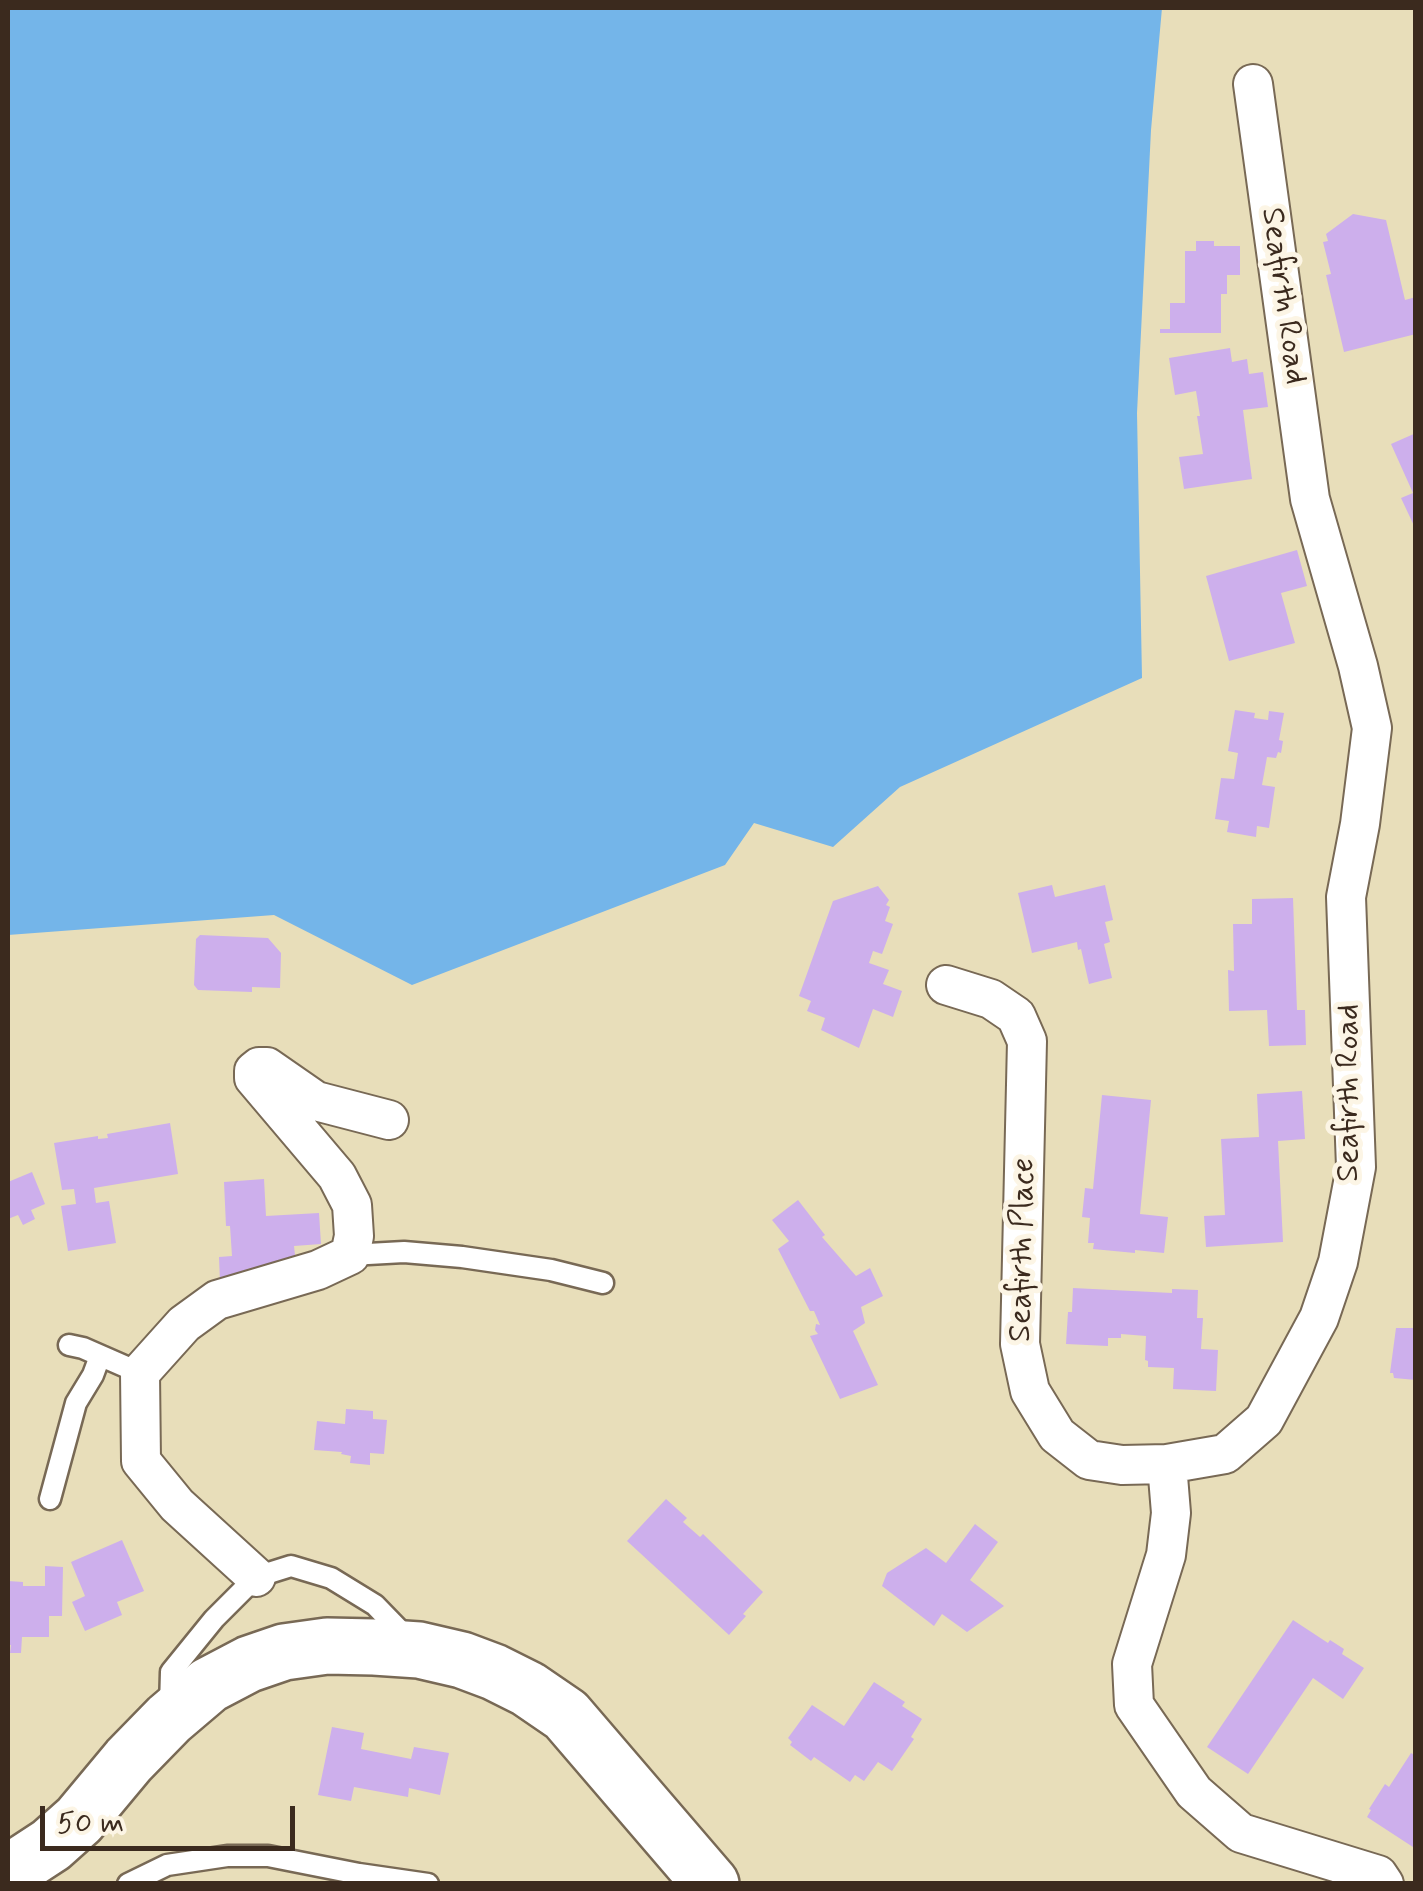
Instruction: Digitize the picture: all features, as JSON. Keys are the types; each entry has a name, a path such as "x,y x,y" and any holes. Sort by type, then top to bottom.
{"street":[{"name":"Seafirth Road","path":"1168,1464 1225,1454 1264,1420 1319,1318 1338,1262 1356,1167 1346,897 1372,728 1310,499 1253,84"},
{"name":"Seafirth Place","path":"946,984 991,998 1016,1016 1027,1041 1020,1344 1030,1391 1058,1436 1089,1460 1122,1465 1168,1464"},
{"path":"256,1578 177,1505 141,1462 140,1373 184,1324 217,1300 318,1270 350,1255 354,1236 352,1205 337,1176 254,1078 254,1071 267,1067 316,1102 388,1120"},
{"path":"1168,1464 1171,1513 1166,1554 1132,1664 1134,1705 1194,1792 1241,1833 1378,1875 1384,1884"},
{"path":"8,1872 51,1845 79,1820 129,1760 209,1686 248,1664 284,1652 327,1646 419,1650 462,1660 528,1689 566,1715 710,1884"}],"lane":[{"path":"350,1255 404,1252 462,1256 603,1283"},
{"path":"69,1345 140,1373"},
{"path":"50,1500 76,1403 100,1356"},
{"path":"169,1719 172,1672 214,1619 256,1578 291,1566 331,1578 376,1605 419,1650"},
{"path":"128,1884 167,1865 228,1856 268,1856 428,1884"}],"water":[{"path":"8,8 1162,8 1151,130 1137,413 1142,678 900,787 833,847 754,823 725,865 412,985 274,915 8,935"}],"building":[{"path":"1353,214 1386,220 1405,300 1416,297 1416,334 1344,352 1326,275 1331,274 1323,242 1328,241 1326,234"},
{"path":"1196,241 1240,246 1240,275 1227,275 1227,294 1221,294 1221,333 1160,333 1160,329 1170,329 1170,303 1185,303 1185,251 1196,251"},
{"path":"1230,348 1232,362 1247,359 1249,374 1263,372 1268,407 1243,410 1252,479 1184,489 1179,457 1203,454 1200,416 1196,391 1175,395 1169,358"},
{"path":"1416,433 1416,530 1401,498 1413,493 1391,444"},
{"path":"1297,550 1307,586 1281,593 1295,643 1229,661 1206,576"},
{"path":"1235,710 1268,720 1269,711 1284,713 1281,753 1276,758 1267,757 1262,785 1275,787 1269,828 1257,826 1256,837 1227,832 1229,821 1215,819 1221,778 1234,779 1238,753 1228,751"},
{"path":"1052,885 1055,897 1105,885 1113,920 1105,922 1110,942 1104,944 1112,978 1089,984 1077,942 1032,953 1018,893"},
{"path":"878,886 889,900 885,921 893,924 882,954 873,951 869,963 889,970 883,984 902,991 893,1017 873,1009 859,1048 821,1030 825,1018 807,1011 811,1001 799,996 833,901"},
{"path":"1293,898 1297,1010 1305,1010 1306,1045 1269,1046 1267,1010 1229,1011 1228,970 1234,971 1233,924 1252,924 1252,899"},
{"path":"200,935 268,938 281,953 280,988 252,987 252,992 198,990 194,985 196,939"},
{"path":"1302,1091 1305,1139 1278,1141 1283,1242 1206,1247 1204,1216 1225,1215 1221,1139 1259,1137 1257,1094"},
{"path":"1102,1095 1151,1100 1140,1214 1168,1217 1164,1253 1093,1249 1094,1243 1088,1243 1090,1218 1082,1217 1085,1188 1093,1189"},
{"path":"170,1123 178,1174 94,1188 96,1203 109,1201 116,1243 68,1251 61,1206 76,1204 74,1189 62,1190 54,1143 108,1138 107,1134"},
{"path":"32,1172 45,1204 31,1210 35,1219 23,1225 18,1215 8,1219 8,1182"},
{"path":"264,1179 266,1216 319,1213 321,1244 294,1246 296,1264 247,1269 248,1281 220,1282 219,1257 232,1256 224,1182"},
{"path":"798,1200 825,1235 822,1237 856,1276 870,1268 883,1296 861,1307 865,1323 853,1331 878,1385 840,1399 810,1336 818,1334 816,1324 820,1325 778,1249 789,1241 772,1220"},
{"path":"1073,1288 1172,1293 1172,1289 1198,1290 1197,1318 1203,1318 1201,1349 1218,1350 1216,1391 1173,1389 1174,1368 1148,1367 1146,1336 1121,1334 1121,1338 1108,1338 1108,1346 1066,1344"},
{"path":"1396,1328 1416,1328 1416,1380 1394,1378 1390,1373"},
{"path":"346,1409 373,1411 373,1419 387,1420 384,1454 370,1453 370,1465 350,1463 351,1456 342,1452 314,1450 317,1421 345,1424"},
{"path":"666,1499 687,1518 683,1522 700,1537 703,1534 763,1592 729,1635 627,1541"},
{"path":"975,1524 998,1542 970,1580 1004,1606 967,1632 942,1614 934,1626 882,1586 887,1573 926,1548 946,1563"},
{"path":"122,1540 144,1591 117,1602 122,1615 85,1631 72,1602 85,1596 71,1562"},
{"path":"45,1566 63,1567 62,1616 49,1616 49,1637 22,1637 21,1653 10,1653 8,1581 45,1586"},
{"path":"1293,1620 1344,1649 1342,1654 1364,1668 1343,1699 1313,1678 1248,1774 1207,1747"},
{"path":"874,1682 905,1702 902,1706 922,1719 911,1737 914,1739 892,1771 878,1762 864,1781 855,1775 850,1782 790,1745 788,1738 812,1705 844,1726"},
{"path":"332,1727 364,1733 361,1749 411,1759 414,1747 449,1753 440,1795 409,1788 408,1797 354,1787 351,1801 318,1795"},
{"path":"1411,1753 1416,1756 1416,1849 1367,1817 1385,1784 1389,1787"}]}
